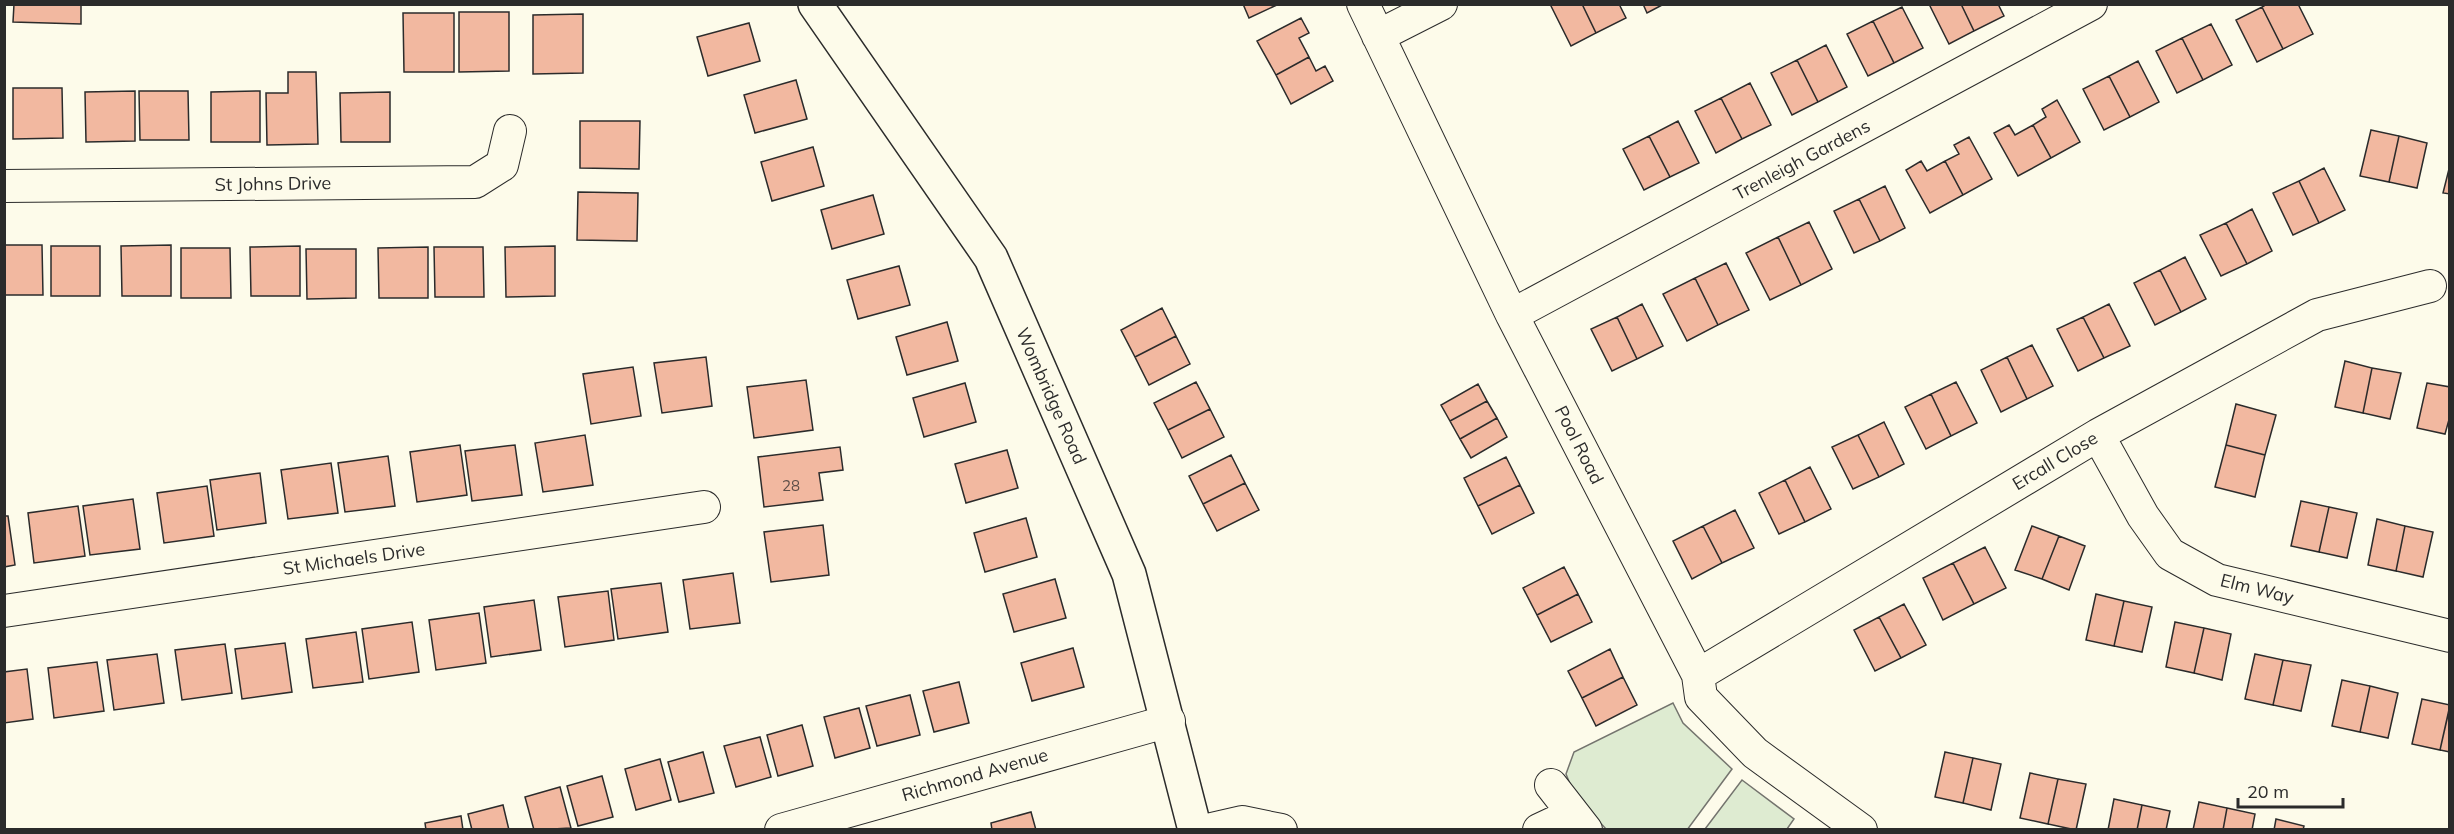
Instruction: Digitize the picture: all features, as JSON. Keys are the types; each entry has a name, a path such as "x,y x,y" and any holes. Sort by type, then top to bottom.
{"street":[{"name":"Wombridge Road","path":"816,4 991,258 1129,574 1195,830"},
{"name":"Pool Road","path":"1363,4 1512,315 1698,675 1701,697 1755,753 1861,830"},
{"path":"1378,36 1441,4"},
{"name":"Trenleigh Gardens","path":"1512,315 2091,4"},
{"name":"St Johns Drive","path":"4,186 475,182 502,165 510,131"},
{"name":"Ercall Close","path":"1698,675 2098,435 2317,315 2430,286"},
{"name":"Elm Way","path":"2098,435 2143,516 2170,554 2217,580 2450,636"},
{"name":"St Michaels Drive","path":"4,611 704,507"},
{"name":"Richmond Avenue","path":"781,830 1168,721"},
{"path":"1539,830 1579,822 1551,785"},
{"path":"1207,830 1242,822 1281,830"}],"green space":[{"path":"1673,703 1683,723 1732,769 1687,830 1606,829 1574,794 1566,774 1574,752"},
{"path":"1742,780 1794,819 1787,829 1705,829"}],"building":[{"path":"14,4 81,4 81,24 13,22"},
{"path":"1243,4 1279,4 1249,18"},
{"path":"1550,4 1582,4 1596,33 1571,46"},
{"path":"1582,4 1619,4 1626,18 1596,33"},
{"path":"1643,4 1664,4 1647,13"},
{"path":"1929,4 1961,4 1974,31 1949,44"},
{"path":"1961,4 1998,4 2004,16 1974,31"},
{"path":"2267,4 2298,4 2313,34 2283,49 2262,7"},
{"path":"1902,7 1923,48 1894,63 1873,21"},
{"path":"2262,7 2283,49 2257,62 2236,20"},
{"path":"459,12 509,12 509,71 459,72"},
{"path":"403,13 454,13 454,72 404,72"},
{"path":"583,14 583,73 533,74 533,15"},
{"path":"1301,18 1309,33 1299,38 1309,57 1276,75 1257,41"},
{"path":"1873,21 1894,63 1868,76 1847,34"},
{"path":"749,23 760,61 708,76 697,37"},
{"path":"2211,24 2232,65 2203,80 2182,38"},
{"path":"2182,38 2203,80 2177,93 2156,51"},
{"path":"1826,45 1847,87 1818,102 1797,60"},
{"path":"1309,57 1316,71 1325,66 1333,81 1291,104 1276,75"},
{"path":"1797,60 1818,102 1792,115 1771,73"},
{"path":"2138,61 2159,102 2130,117 2109,76"},
{"path":"288,72 316,72 318,144 267,145 266,93 288,93"},
{"path":"2109,76 2130,117 2104,130 2083,89"},
{"path":"796,80 807,119 755,133 744,95"},
{"path":"1750,83 1771,125 1742,139 1721,98"},
{"path":"13,88 62,88 63,138 13,139"},
{"path":"135,91 135,141 86,142 85,92"},
{"path":"139,91 188,91 189,140 140,140"},
{"path":"260,91 260,142 211,142 211,92"},
{"path":"390,92 390,142 341,142 340,93"},
{"path":"1721,98 1742,139 1716,153 1695,111"},
{"path":"2057,100 2080,142 2051,158 2033,125 2046,117 2042,109"},
{"path":"580,121 640,121 639,169 580,168"},
{"path":"1678,121 1699,163 1670,177 1649,136"},
{"path":"2009,125 2015,135 2033,125 2051,158 2018,176 1994,133"},
{"path":"2371,130 2399,136 2389,182 2360,176"},
{"path":"1649,136 1670,177 1644,190 1623,149"},
{"path":"2399,136 2427,143 2417,188 2389,182"},
{"path":"1969,137 1992,179 1963,195 1945,161 1959,154 1954,145"},
{"path":"813,147 824,186 772,201 761,162"},
{"path":"1921,161 1927,171 1945,161 1963,195 1930,213 1906,170"},
{"path":"2450,165 2450,194 2443,193"},
{"path":"2324,168 2345,210 2319,223 2299,181"},
{"path":"2299,181 2319,223 2293,235 2273,193"},
{"path":"1885,186 1905,228 1880,241 1859,199"},
{"path":"578,192 638,193 637,241 577,240"},
{"path":"873,195 884,234 832,249 821,210"},
{"path":"1859,199 1880,241 1854,253 1834,211"},
{"path":"2252,209 2272,251 2247,264 2226,223"},
{"path":"1809,222 1832,269 1801,285 1778,237"},
{"path":"2226,223 2247,264 2221,276 2200,235"},
{"path":"1778,237 1801,285 1770,300 1746,253"},
{"path":"4,245 42,245 43,295 4,295"},
{"path":"171,245 171,296 122,296 121,246"},
{"path":"51,246 100,246 100,296 51,296"},
{"path":"300,246 300,296 251,296 250,247"},
{"path":"555,246 555,296 506,297 505,247"},
{"path":"428,247 428,298 379,298 378,248"},
{"path":"434,247 483,247 484,297 435,297"},
{"path":"181,248 230,248 231,298 181,298"},
{"path":"306,249 356,249 356,298 307,299"},
{"path":"2185,257 2206,299 2181,312 2160,270"},
{"path":"1726,263 1749,310 1718,325 1695,278"},
{"path":"899,266 910,305 858,319 847,280"},
{"path":"2160,270 2181,312 2155,325 2134,283"},
{"path":"1695,278 1718,325 1687,341 1663,294"},
{"path":"1642,304 1663,346 1637,359 1617,317"},
{"path":"2109,304 2130,346 2104,358 2083,317"},
{"path":"1162,308 1176,336 1135,357 1121,330"},
{"path":"1617,317 1637,359 1612,371 1591,329"},
{"path":"2083,317 2104,358 2078,371 2057,329"},
{"path":"947,322 958,361 907,375 896,337"},
{"path":"1176,336 1190,364 1149,385 1135,357"},
{"path":"2032,345 2053,386 2027,399 2007,357"},
{"path":"706,357 712,406 662,413 654,363"},
{"path":"2007,357 2027,399 2001,412 1981,370"},
{"path":"2345,361 2372,368 2363,413 2335,407"},
{"path":"633,367 641,416 591,424 583,374"},
{"path":"2372,368 2401,373 2390,419 2363,413"},
{"path":"806,380 813,430 754,438 747,387"},
{"path":"1196,382 1210,409 1168,430 1154,403"},
{"path":"1956,382 1977,423 1951,436 1931,394"},
{"path":"965,383 976,422 924,437 913,398"},
{"path":"2427,383 2450,387 2450,416 2445,434 2417,428"},
{"path":"1478,384 1487,401 1450,421 1441,405"},
{"path":"1931,394 1951,436 1926,449 1905,407"},
{"path":"1487,401 1497,418 1460,439 1450,421"},
{"path":"2236,404 2276,415 2265,455 2226,445"},
{"path":"1210,409 1224,437 1182,458 1168,430"},
{"path":"1497,418 1507,437 1471,458 1460,439"},
{"path":"1884,422 1904,464 1879,477 1858,435"},
{"path":"585,435 593,485 543,492 535,443"},
{"path":"1858,435 1879,477 1853,489 1832,447"},
{"path":"460,445 467,495 417,502 410,452"},
{"path":"515,445 522,495 472,501 465,451"},
{"path":"2226,445 2265,455 2255,497 2215,487"},
{"path":"840,447 843,470 819,473 823,500 764,507 758,457"},
{"path":"1007,450 1018,488 966,503 955,464"},
{"path":"1231,455 1245,483 1203,504 1189,476"},
{"path":"388,456 395,506 345,512 338,463"},
{"path":"1506,457 1520,485 1478,506 1464,478"},
{"path":"331,463 338,513 288,519 281,470"},
{"path":"1810,467 1831,509 1805,522 1785,480"},
{"path":"260,473 266,523 217,530 210,480"},
{"path":"1785,480 1805,522 1779,534 1759,493"},
{"path":"1245,483 1259,510 1217,531 1203,504"},
{"path":"1520,485 1534,513 1492,534 1478,506"},
{"path":"207,486 214,536 164,543 157,493"},
{"path":"133,499 140,549 90,555 83,506"},
{"path":"2301,501 2329,507 2319,552 2291,546"},
{"path":"78,506 85,556 34,563 28,513"},
{"path":"2329,507 2357,513 2347,558 2319,552"},
{"path":"1735,510 1754,548 1722,563 1703,526"},
{"path":"4,516 8,516 15,565 4,567"},
{"path":"1026,518 1037,557 985,572 974,533"},
{"path":"2377,519 2405,526 2396,571 2368,565"},
{"path":"823,525 829,575 771,582 764,532"},
{"path":"1703,526 1722,563 1692,579 1673,541"},
{"path":"2032,526 2059,536 2042,579 2015,570"},
{"path":"2405,526 2433,532 2423,577 2396,571"},
{"path":"2059,536 2085,546 2069,590 2042,579"},
{"path":"1985,547 2006,588 1974,604 1953,563"},
{"path":"1953,563 1974,604 1943,620 1923,578"},
{"path":"1564,567 1578,594 1537,615 1523,588"},
{"path":"733,573 740,623 690,629 683,580"},
{"path":"1055,579 1066,618 1014,632 1003,594"},
{"path":"661,583 668,632 618,639 611,589"},
{"path":"608,591 614,640 565,647 558,597"},
{"path":"1578,594 1592,622 1551,642 1537,615"},
{"path":"2096,594 2124,601 2114,646 2086,640"},
{"path":"534,600 541,650 491,657 484,607"},
{"path":"2124,601 2152,607 2142,652 2114,646"},
{"path":"1904,604 1926,645 1901,658 1879,617"},
{"path":"479,613 486,663 436,670 429,620"},
{"path":"1879,617 1901,658 1875,671 1854,630"},
{"path":"412,622 419,672 369,679 362,629"},
{"path":"2175,622 2204,628 2194,673 2166,667"},
{"path":"2204,628 2231,634 2222,680 2194,673"},
{"path":"356,632 363,682 313,688 306,639"},
{"path":"285,643 292,692 242,699 235,649"},
{"path":"225,644 232,693 182,700 175,650"},
{"path":"1073,648 1084,687 1032,701 1021,663"},
{"path":"1610,649 1623,677 1582,698 1568,671"},
{"path":"157,654 164,703 114,710 107,660"},
{"path":"2255,654 2283,660 2273,705 2245,699"},
{"path":"2283,660 2311,665 2301,711 2273,705"},
{"path":"97,662 104,711 54,718 48,668"},
{"path":"27,669 33,719 4,723 4,672"},
{"path":"1623,677 1637,705 1596,726 1582,698"},
{"path":"2342,680 2370,686 2360,732 2332,726"},
{"path":"959,682 969,723 934,732 923,691"},
{"path":"2370,686 2398,693 2388,738 2360,732"},
{"path":"910,695 920,735 877,746 866,706"},
{"path":"2422,699 2450,705 2440,750 2412,744"},
{"path":"2450,706 2450,752 2440,750"},
{"path":"859,708 870,748 835,758 824,717"},
{"path":"802,725 813,766 778,776 767,735"},
{"path":"760,737 771,777 736,787 724,746"},
{"path":"703,752 714,793 679,802 668,762"},
{"path":"1945,752 1973,758 1963,803 1935,797"},
{"path":"1973,758 2001,764 1991,810 1963,803"},
{"path":"660,759 671,800 636,810 625,769"},
{"path":"2030,773 2058,779 2048,824 2020,818"},
{"path":"602,776 613,817 578,826 567,786"},
{"path":"2058,779 2086,784 2076,830 2048,824"},
{"path":"560,787 571,828 534,830 525,797"},
{"path":"2114,799 2142,805 2137,830 2108,830"},
{"path":"2199,802 2227,808 2223,830 2193,830"},
{"path":"503,805 509,830 472,830 468,814"},
{"path":"2142,805 2170,811 2166,830 2137,830"},
{"path":"2227,808 2255,814 2252,830 2223,830"},
{"path":"1031,812 1036,830 992,830 991,823"},
{"path":"461,816 463,830 426,830 425,823"},
{"path":"2276,819 2304,826 2303,830 2274,830"}]}
